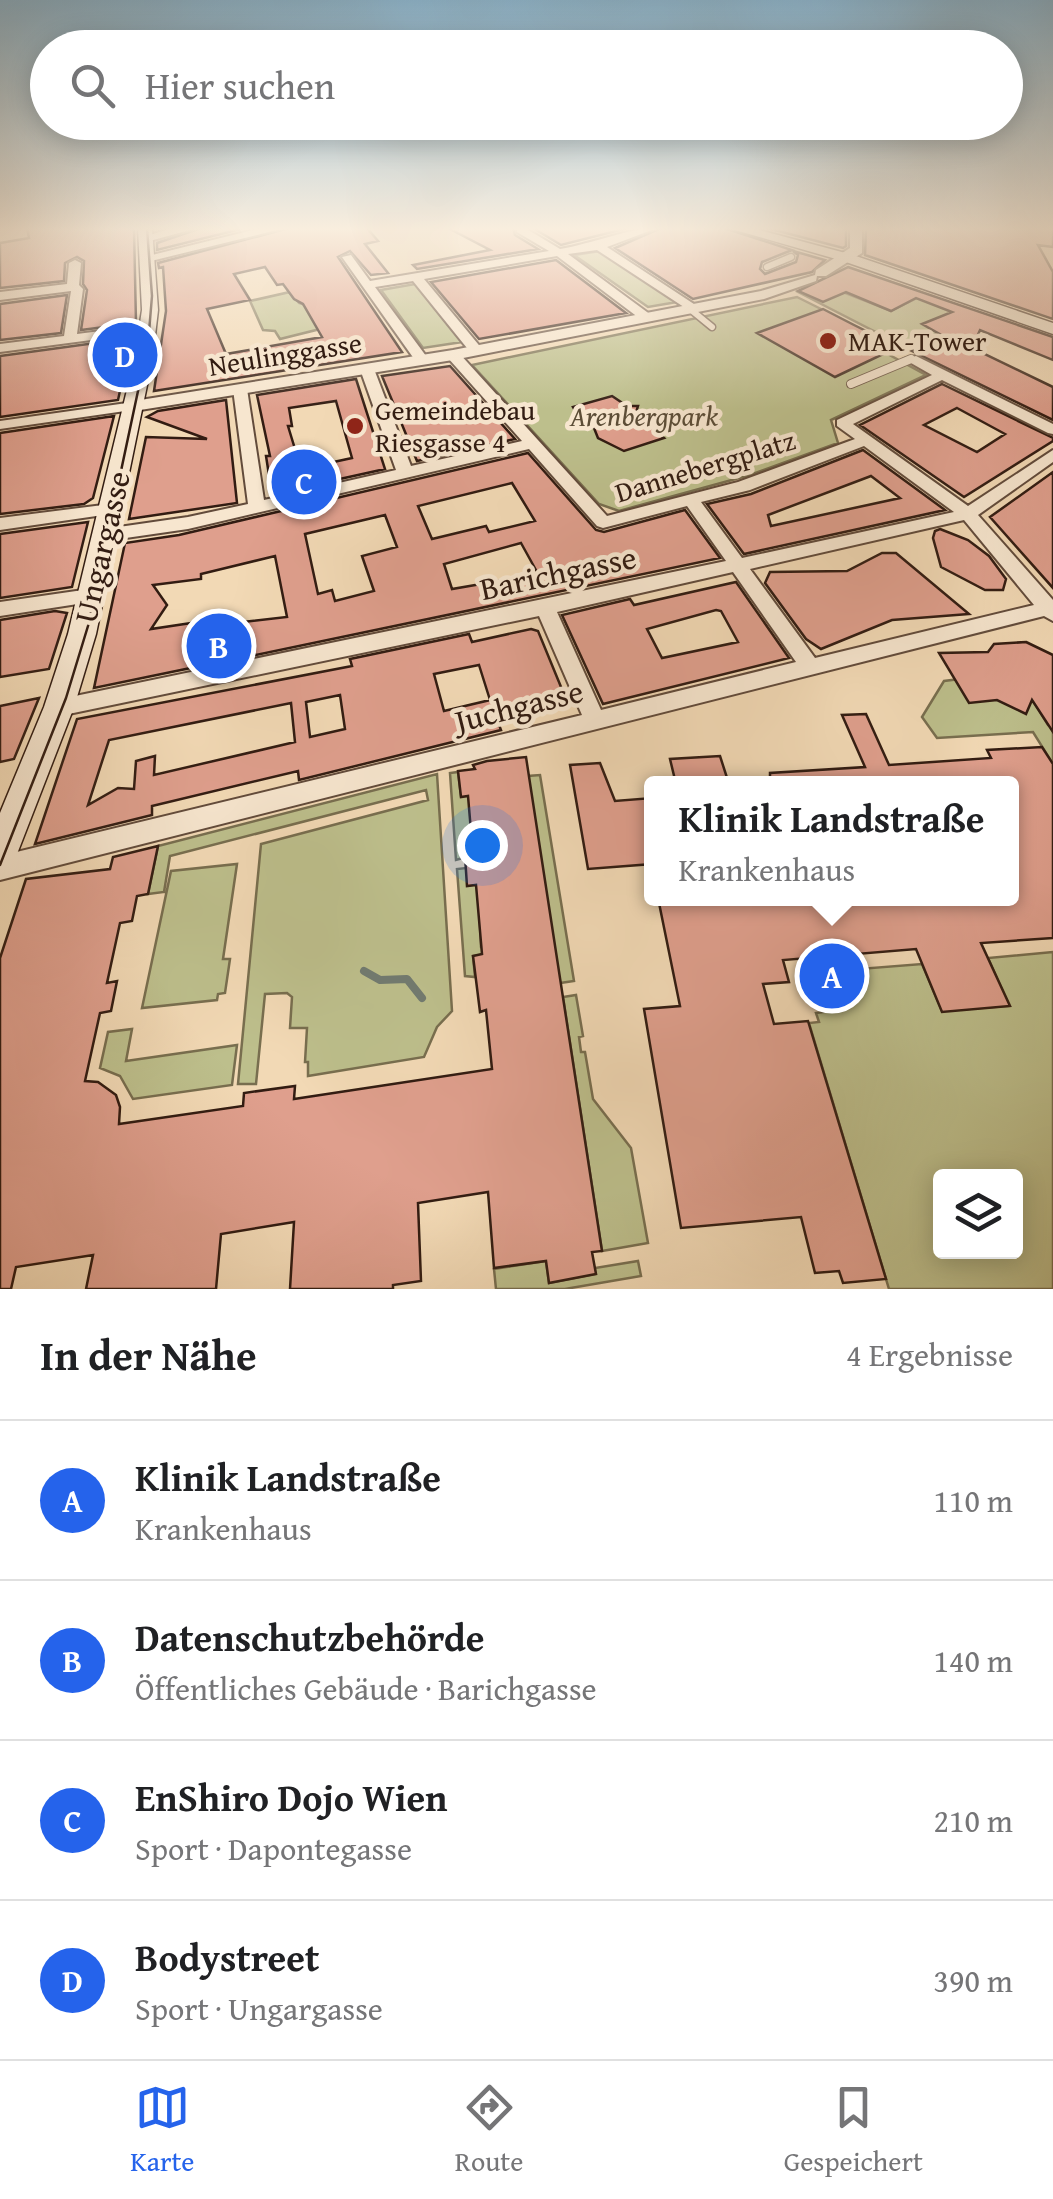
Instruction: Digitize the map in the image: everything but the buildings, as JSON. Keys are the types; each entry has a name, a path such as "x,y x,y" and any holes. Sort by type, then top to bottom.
{"main road":[{"name":"Ungargasse","path":"0,854 59,707 90,596 134,406 148,328 147,288"},
{"path":"935,288 1053,329"}],"street":[{"path":"0,296 57,288"},
{"path":"70,339 75,288"},
{"path":"370,288 422,360"},
{"path":"425,288 476,350"},
{"path":"607,288 647,318"},
{"path":"661,288 692,309"},
{"name":"Neulinggasse","path":"0,425 454,355 764,295 782,288"},
{"path":"0,348 148,328"},
{"name":"Dannebergplatz","path":"454,355 603,522 692,501 866,440"},
{"path":"911,359 1053,430"},
{"path":"367,369 406,473"},
{"path":"942,375 842,423 968,514 1052,610"},
{"path":"240,390 256,507"},
{"path":"105,535 188,523 532,443"},
{"name":"Barichgasse","path":"59,707 545,608 968,514 1053,456"},
{"path":"692,501 810,666"},
{"path":"0,524 110,509"},
{"path":"0,609 90,596"},
{"path":"545,608 595,720"},
{"name":"Juchgasse","path":"0,868 810,666 1052,610"}],"lane":[{"path":"692,309 712,327"},
{"path":"850,384 911,359"}],"green space":[{"path":"418,288 462,342 423,348 381,290"},
{"path":"621,288 656,288 677,302 648,307"},
{"path":"833,288 891,311 919,297 956,313 941,332 907,348 798,292"},
{"path":"290,292 299,303 312,307 320,329 280,339 275,331 263,330 250,301"},
{"name":"Arenbergpark","path":"797,297 895,346 886,353 926,375 831,420 838,443 750,475 619,511 599,504 472,365"},
{"path":"1016,672 1048,725 1053,725 1053,764 1033,732 937,738 922,717 944,681"},
{"path":"458,772 461,796 470,795 473,848 478,854 456,860 450,773"},
{"path":"437,774 452,1011 437,1027 424,1057 308,1076 307,1028 290,1028 292,997 287,993 265,994 256,1084 238,1084 261,844 428,800 426,790 170,856 164,892 148,894 158,846"},
{"path":"540,775 574,981 560,983 528,776"},
{"path":"237,864 223,959 230,959 225,993 218,994 217,1000 142,1008 171,871"},
{"path":"466,868 478,884 481,947 487,954 473,956 475,977 465,976 457,869"},
{"path":"1053,952 1053,1289 889,1289 809,1023 819,1022 816,1013 845,1009 833,971 922,964 942,1011 1009,1006 988,958"},
{"path":"576,995 583,1036 579,1037 581,1052 585,1052 593,1099 631,1148 648,1243 602,1251 563,997"},
{"path":"132,1029 126,1061 237,1045 232,1085 133,1099 120,1076 100,1068 108,1032"},
{"path":"546,1261 549,1283 595,1274 595,1268 638,1261 641,1276 565,1289 496,1289 494,1269"}],"waterway":[{"path":"364,971 380,980 407,979 422,998"}],"tram line":[{"path":"0,865 66,698 88,626 148,344 151,288"}],"place":[{"name":"MAK-Tower","path":"828,341"},
{"name":"Bodystreet","path":"125,355"},
{"name":"Gemeindebau Riesgasse 4","path":"355,426"},
{"name":"EnShiro Dojo Wien","path":"304,482"},
{"name":"Datenschutzbehörde","path":"219,646"},
{"name":"Klinik Landstraße","path":"832,976"}]}
